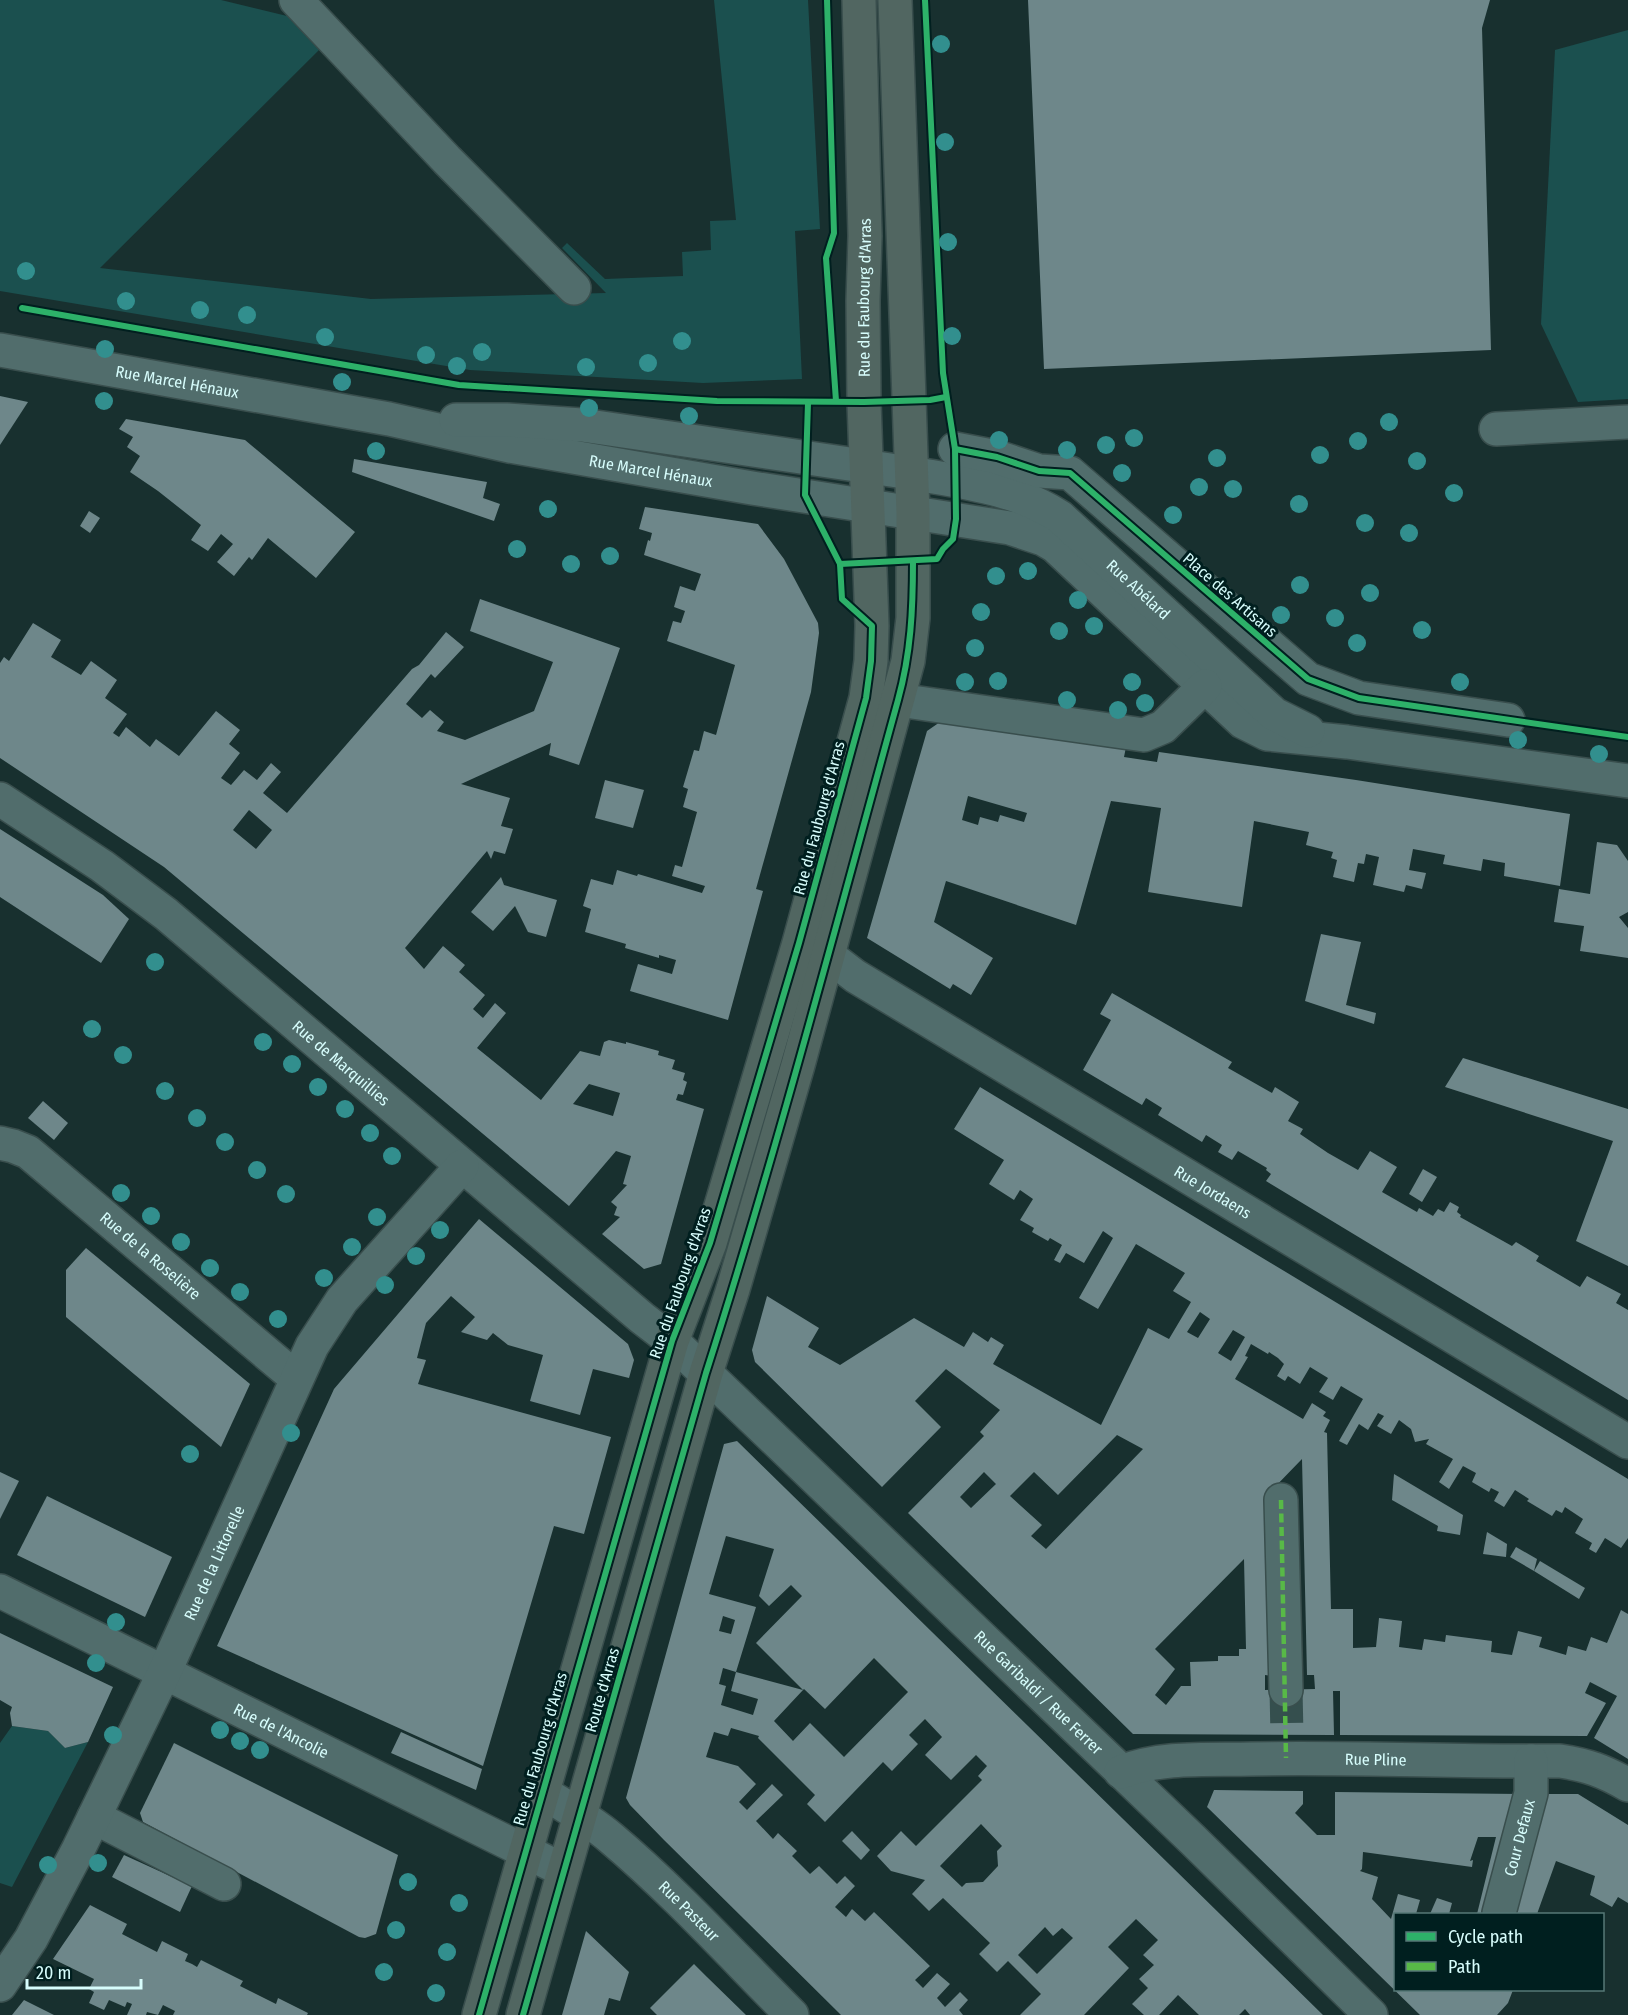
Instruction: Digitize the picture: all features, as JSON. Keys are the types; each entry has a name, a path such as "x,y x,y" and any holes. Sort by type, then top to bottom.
{"main road":[{"name":"Rue du Faubourg d'Arras","path":"479,2015 542,1792 799,943 868,682 872,626 862,329 865,236 859,0"},
{"path":"706,1373 733,1289 829,956 908,661 912,628 913,513 895,0"},
{"name":"Route d'Arras","path":"523,2015 706,1373"}],"street":[{"path":"296,0 447,160 574,288"},
{"name":"Rue Marcel Hénaux","path":"0,350 389,419 521,448 913,513"},
{"name":"Rue Marcel Hénaux","path":"389,419 507,420 582,425 911,473"},
{"path":"1496,429 1628,422"},
{"name":"Place des Artisans","path":"956,449 998,457 1038,471 1070,472 1308,679 1359,698 1508,720"},
{"name":"Rue Abélard","path":"911,473 1000,491 1044,506 1075,529 1274,714 1306,731 1347,741"},
{"name":"Rue Abélard","path":"913,513 1010,528 1043,539 1055,546 1243,722 1267,734 1347,741 1628,781"},
{"path":"898,700 1144,735 1163,727 1205,686"},
{"name":"Rue de Marquillies","path":"0,799 102,866 166,914 677,1346"},
{"name":"Rue Jordaens","path":"799,943 829,956 855,976 1628,1442"},
{"name":"Rue de la Roselière","path":"0,1143 28,1152 296,1378"},
{"name":"Rue de la Littorelle","path":"0,1984 30,1939 94,1817 164,1673 296,1378 317,1338 342,1300 462,1166"},
{"name":"Rue Garibaldi / Rue Ferrer","path":"677,1346 1193,1840 1371,2015"},
{"path":"1281,1500 1286,1690"},
{"name":"Rue de l'Ancolie","path":"0,1591 563,1870"},
{"name":"Rue Pline","path":"1121,1772 1141,1764 1167,1760 1287,1747 1560,1761 1585,1764 1606,1772 1628,1785"},
{"name":"Cour Defaux","path":"1499,1913 1531,1793 1531,1761"},
{"name":"Rue Pasteur","path":"542,1792 610,1837 792,2015"},
{"path":"94,1817 224,1884"}],"shaded area":[{"path":"0,0 221,0 287,16 319,50 100,268 371,299 606,293 562,248 567,243 605,279 683,276 682,252 711,250 710,221 736,220 714,0 808,0 820,229 795,231 802,379 703,383 470,370 0,291"},
{"path":"1628,30 1628,399 1578,402 1541,324 1555,50"},
{"path":"12,1726 48,1731 65,1748 88,1742 12,1887 0,1883 0,1743"}],"building":[{"path":"1028,0 1490,0 1482,28 1491,350 1044,369"},
{"path":"0,396 28,402 0,445"},
{"path":"126,419 245,440 355,532 316,578 268,538 252,560 249,557 234,576 217,562 233,544 221,534 208,551 191,540 201,525 130,472 140,456 127,447 133,437 119,429"},
{"path":"354,459 487,482 483,498 500,504 494,521 352,472"},
{"path":"645,507 758,524 784,559 818,623 819,633 811,692 756,889 763,891 728,1020 630,991 638,964 672,974 676,960 659,955 659,958 625,948 626,944 585,932 591,909 583,906 591,879 613,885 617,870 702,893 705,886 672,876 675,865 682,867 697,812 683,807 688,789 683,787 694,750 699,751 704,731 716,735 735,665 667,641 673,621 681,623 685,611 674,607 680,586 695,591 701,574 644,555 652,533 639,529"},
{"path":"89,511 100,518 90,533 80,526"},
{"path":"480,599 620,648 579,765 549,755 551,743 461,784 510,798 501,826 513,829 505,854 494,851 491,859 487,851 405,948 424,969 443,946 465,965 459,972 485,995 473,1009 483,1018 495,1003 506,1013 477,1048 541,1100 580,1051 600,1056 604,1042 609,1040 659,1051 658,1055 675,1060 672,1069 685,1073 683,1080 687,1082 683,1095 678,1094 676,1100 704,1109 661,1264 644,1269 602,1234 620,1217 614,1215 617,1207 611,1202 627,1185 623,1184 631,1156 616,1151 569,1206 164,867 0,758 0,663 4,657 9,661 33,623 61,640 51,657 81,675 91,661 117,680 105,698 127,714 113,733 119,737 126,727 150,747 156,739 179,756 216,711 240,730 229,744 240,753 221,778 231,785 244,770 257,780 271,763 281,772 263,793 287,813 446,632 464,647 435,678 431,674 406,704 422,718 430,710 444,722 437,731 465,740 534,711 553,662 470,631","holes":["249,810 272,830 256,849 233,830","589,1084 620,1093 613,1116 573,1104"]},
{"path":"940,722 1126,747 1124,757 1157,762 1159,752 1570,814 1560,886 1504,876 1505,863 1483,859 1481,871 1443,864 1445,855 1413,849 1409,870 1426,873 1422,889 1406,885 1404,892 1373,885 1379,857 1366,854 1364,864 1358,863 1354,882 1333,877 1337,860 1331,858 1333,852 1306,845 1309,832 1254,821 1242,907 1148,892 1161,808 1111,801 1076,925 946,881 934,922 993,958 971,995 953,984 950,989 867,938 927,731","holes":["968,796 1027,813 1024,822 1000,815 998,822 980,817 978,825 962,820"]},
{"path":"605,780 644,790 633,828 595,818"},
{"path":"0,829 103,895 129,919 101,963 0,897"},
{"path":"1597,842 1617,845 1628,861 1628,912 1619,917 1628,928 1628,958 1580,951 1584,926 1554,922 1559,889 1590,894"},
{"path":"501,877 504,885 557,900 546,937 528,932 515,906 493,931 471,912"},
{"path":"1321,934 1361,942 1346,1005 1376,1013 1374,1024 1305,1001"},
{"path":"1112,993 1232,1062 1228,1068 1272,1093 1275,1087 1299,1102 1288,1121 1303,1129 1300,1134 1328,1153 1358,1170 1370,1151 1397,1167 1382,1192 1417,1212 1419,1208 1433,1216 1438,1209 1444,1212 1450,1202 1459,1207 1457,1212 1461,1215 1460,1217 1512,1246 1516,1242 1539,1256 1536,1261 1580,1287 1587,1276 1621,1294 1616,1303 1628,1310 1628,1400 1266,1181 1271,1174 1266,1170 1267,1168 1238,1151 1232,1160 1218,1152 1222,1145 1206,1135 1202,1142 1158,1115 1162,1108 1146,1098 1142,1105 1083,1070 1111,1020 1100,1014"},
{"path":"1463,1058 1628,1109 1628,1266 1576,1241 1613,1141 1445,1087"},
{"path":"980,1087 1628,1479 1628,1538 1621,1548 1605,1538 1596,1553 1589,1549 1592,1543 1575,1533 1583,1519 1565,1507 1562,1513 1556,1510 1552,1516 1527,1501 1529,1499 1515,1490 1504,1507 1494,1501 1499,1492 1491,1488 1489,1492 1472,1482 1476,1473 1463,1466 1449,1489 1439,1482 1453,1459 1426,1444 1429,1439 1415,1442 1411,1429 1399,1420 1391,1434 1377,1426 1384,1416 1378,1413 1368,1430 1359,1424 1347,1445 1339,1441 1363,1399 1341,1386 1333,1400 1319,1392 1328,1378 1310,1367 1300,1384 1288,1376 1285,1381 1277,1376 1284,1364 1269,1352 1268,1354 1251,1344 1245,1356 1248,1357 1235,1379 1303,1419 1312,1403 1326,1412 1323,1416 1330,1420 1324,1432 1327,1433 1331,1609 1353,1609 1353,1648 1376,1647 1379,1618 1402,1621 1399,1647 1422,1650 1424,1639 1445,1642 1446,1635 1492,1641 1491,1652 1512,1655 1518,1631 1542,1637 1539,1647 1566,1655 1568,1646 1586,1651 1591,1637 1607,1643 1621,1610 1628,1614 1628,1759 1594,1738 1617,1696 1590,1682 1585,1693 1606,1703 1587,1736 1340,1735 1340,1691 1333,1691 1334,1735 1133,1734 908,1513 984,1436 980,1432 1000,1410 946,1369 915,1401 941,1427 882,1487 755,1362 752,1350 767,1296 819,1328 808,1347 840,1365 914,1318 964,1347 973,1332 988,1342 991,1337 1004,1345 993,1364 1101,1425 1148,1328 1169,1339 1191,1302 1173,1291 1185,1273 1136,1244 1098,1309 1079,1298 1113,1238 1103,1231 1084,1263 1066,1253 1060,1263 1054,1260 1062,1245 1050,1238 1048,1241 1032,1232 1034,1228 1020,1220 1033,1199 1020,1190 1014,1200 989,1184 1004,1160 954,1129","holes":["1200,1312 1210,1319 1198,1338 1187,1332","1233,1330 1245,1337 1231,1361 1218,1353","1117,1435 1143,1449 1046,1549 1031,1536 1042,1525 1010,1496 1034,1472 1058,1495","1302,1459 1307,1675 1314,1675 1315,1689 1265,1690 1265,1675 1273,1676 1268,1494","984,1472 996,1484 971,1508 960,1497","1244,1559 1246,1649 1239,1649 1239,1656 1218,1656 1218,1661 1190,1662 1191,1686 1181,1686 1166,1705 1155,1695 1175,1669 1155,1649"]},
{"path":"43,1101 68,1123 54,1140 28,1118"},
{"path":"1423,1169 1437,1177 1422,1202 1409,1194"},
{"path":"479,1219 628,1344 634,1360 629,1378 593,1369 580,1415 530,1401 543,1355 508,1345 493,1333 487,1340 461,1332 475,1317 451,1296 426,1323 417,1358 426,1360 418,1384 611,1437 584,1534 554,1526 483,1766 217,1646 334,1389"},
{"path":"86,1248 250,1384 221,1447 66,1317 66,1270"},
{"path":"737,1441 1323,2015 1250,2015 1245,2009 1239,2015 1199,2015 1178,1995 1159,2015 1144,2015 1132,2004 1148,1988 1139,1979 1154,1965 1143,1955 1158,1940 1136,1919 1108,1947 1129,1968 1084,2015 1020,2015 1041,1994 1008,1961 997,1972 979,1954 990,1943 943,1898 929,1911 912,1894 925,1880 891,1871 877,1856 901,1831 916,1846 982,1780 978,1776 987,1766 976,1755 951,1780 925,1755 942,1737 925,1719 909,1735 918,1744 892,1771 883,1762 825,1822 807,1804 815,1795 758,1738 759,1736 731,1728 728,1736 714,1732 706,1757 738,1766 756,1784 739,1802 747,1810 772,1784 783,1795 756,1821 773,1839 778,1833 797,1851 792,1856 810,1874 819,1866 837,1884 845,1876 855,1886 835,1907 846,1917 852,1909 865,1921 874,1912 930,1966 915,1980 923,1988 937,1973 950,1984 937,1998 945,2007 960,1992 968,2000 959,2010 963,2015 841,2015 664,1840 626,1798 724,1444","holes":["726,1536 774,1549 759,1596 769,1606 791,1585 802,1596 756,1643 803,1690 736,1672 756,1607 709,1594","723,1616 735,1620 731,1634 719,1631","874,1658 908,1692 844,1757 810,1723 793,1741 774,1721 804,1689 825,1709","723,1668 736,1672 731,1691 758,1699 753,1715 721,1705 726,1686 719,1684","981,1824 1002,1846 997,1851 998,1866 983,1882 966,1883 962,1887 940,1866","1045,1927 1053,1936 1062,1928 1073,1938 1037,1974 1018,1955"]},
{"path":"0,1472 19,1481 0,1519"},
{"path":"1394,1474 1463,1515 1460,1535 1437,1531 1438,1526 1392,1500"},
{"path":"47,1496 172,1557 145,1617 17,1555"},
{"path":"1487,1532 1507,1544 1506,1557 1483,1554"},
{"path":"1516,1547 1537,1559 1534,1571 1510,1557"},
{"path":"1540,1561 1585,1588 1579,1599 1534,1571"},
{"path":"0,1633 113,1687 88,1742 65,1748 48,1731 12,1726 10,1713 12,1707 0,1700"},
{"path":"401,1732 482,1769 476,1790 391,1753"},
{"path":"174,1743 398,1855 376,1934 365,1938 359,1937 143,1822 140,1813"},
{"path":"1214,1790 1303,1791 1303,1804 1295,1813 1317,1835 1335,1835 1335,1792 1520,1794 1492,1913 1477,1913 1496,1837 1478,1837 1470,1861 1473,1860 1472,1867 1363,1852 1360,1871 1378,1877 1372,1899 1391,1919 1398,1894 1420,1900 1416,1913 1394,1913 1394,1990 1207,1807"},
{"path":"1546,1794 1578,1794 1628,1825 1628,1903 1618,1897 1612,1907 1590,1895 1595,1876 1556,1861 1537,1913 1507,1913"},
{"path":"852,1831 870,1850 861,1860 842,1841"},
{"path":"124,1855 192,1886 180,1912 112,1877"},
{"path":"1437,1898 1452,1903 1449,1913 1430,1913"},
{"path":"90,1905 127,1924 122,1934 157,1952 162,1941 188,1954 185,1961 197,1967 201,1960 243,1981 240,1986 276,2004 278,1998 308,2013 307,2015 173,2015 175,2011 163,2005 158,2015 147,2012 146,2015 127,2015 132,2004 127,2002 125,2007 109,2000 104,2010 89,2003 94,1992 89,1989 94,1979 53,1959"},
{"path":"586,1931 629,1972 620,2001 609,1998 604,2015 562,2015"},
{"path":"694,1964 746,2015 657,2015 650,2008"},
{"path":"1395,1991 1513,1991 1508,2003 1497,2015 1420,2015"},
{"path":"24,2000 54,2015 12,2015"}],"tunnel":[{"path":"1286,1690 1287,1735"}],"marked path":[{"path":"1281,1500 1286,1758"}],"cycle path":[{"path":"827,0 834,233 826,258 836,401"},
{"path":"840,564 937,559 953,539 956,519 955,449 943,373 925,0"},
{"path":"22,308 459,385 717,401 864,402 930,400 946,397"},
{"path":"479,2015 672,1341 710,1243 799,943 866,698 871,661 872,626 842,599 840,564 805,495 808,403"},
{"path":"955,449 997,457 1039,471 1070,473 1308,679 1359,698 1628,737"},
{"path":"523,2015 706,1373 782,1122 898,700 906,665 910,631 913,561"}]}
